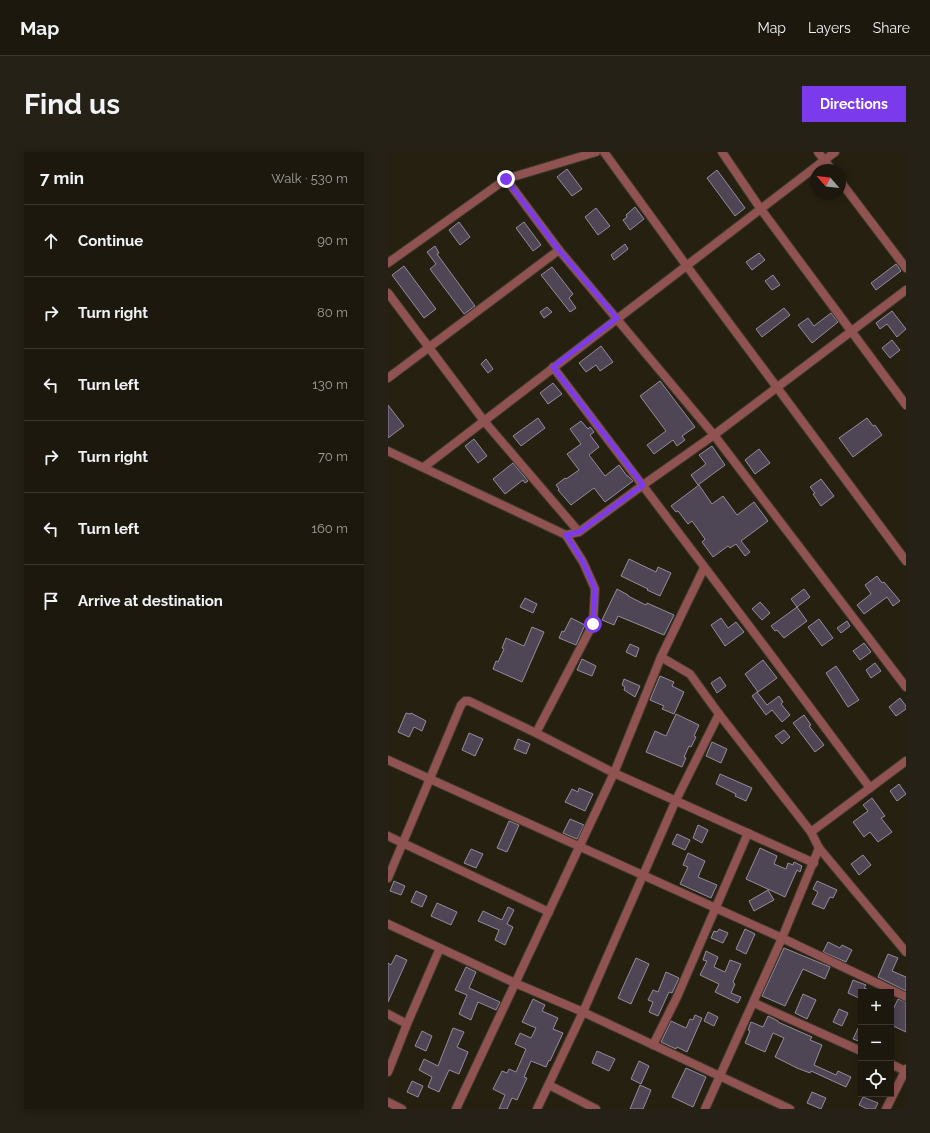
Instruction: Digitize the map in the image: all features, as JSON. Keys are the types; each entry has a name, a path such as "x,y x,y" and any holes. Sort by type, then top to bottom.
{"street":[{"path":"388,263 506,179 596,152"},
{"path":"604,152 906,561"},
{"path":"722,152 760,208 906,405"},
{"path":"818,152 827,164"},
{"path":"424,467 835,152"},
{"path":"506,179 559,250 714,435 906,687"},
{"path":"846,189 906,268"},
{"path":"388,378 559,250"},
{"path":"566,535 579,532 714,435 906,290"},
{"path":"388,293 484,421 579,532"},
{"path":"553,367 704,568 766,647 870,788"},
{"path":"388,451 566,535 583,562 595,589 593,624 536,733"},
{"path":"456,1109 614,773 661,657 704,568"},
{"path":"661,657 690,674 719,714 811,832 820,848 906,952"},
{"path":"388,878 461,705 465,701 536,733 614,773 814,863"},
{"path":"537,1109 583,1012 676,800 719,714"},
{"path":"388,760 782,938 906,997"},
{"path":"811,832 906,761"},
{"path":"653,1045 677,997 748,832"},
{"path":"388,836 549,912"},
{"path":"705,1109 754,1002 820,848"},
{"path":"388,924 515,983 583,1012 790,1109"},
{"path":"388,1072 440,948"},
{"path":"754,1002 858,1050"},
{"path":"388,1014 407,1024"},
{"path":"886,1109 906,1070 894,1065"},
{"path":"549,1086 596,1109"},
{"path":"388,1102 402,1109"}],"building":[{"path":"567,169 582,189 572,196 557,177"},
{"path":"717,170 745,208 735,216 707,178"},
{"path":"635,207 644,219 630,230 623,220"},
{"path":"596,208 610,226 598,235 585,217"},
{"path":"459,222 470,237 460,245 449,230"},
{"path":"524,222 541,245 533,251 516,228"},
{"path":"625,244 628,249 614,260 611,255"},
{"path":"435,246 439,253 437,254 475,306 464,314 430,269 436,264 427,252"},
{"path":"759,253 765,260 752,270 746,262"},
{"path":"896,264 901,271 876,290 871,283"},
{"path":"404,266 436,309 424,318 392,275"},
{"path":"552,267 573,294 569,298 576,308 570,312 541,275"},
{"path":"773,275 780,285 772,290 765,281"},
{"path":"547,307 552,312 544,318 540,312"},
{"path":"784,308 790,315 762,337 756,329"},
{"path":"892,311 906,329 897,337 887,324 880,329 876,323"},
{"path":"831,313 838,322 812,343 798,325 808,318 814,326"},
{"path":"892,340 900,350 890,358 882,348"},
{"path":"601,346 613,362 600,371 596,365 586,372 579,363"},
{"path":"486,359 493,369 488,373 481,364"},
{"path":"660,381 695,427 682,436 685,440 677,446 673,440 654,454 647,445 666,431 640,396"},
{"path":"553,383 562,394 548,404 540,393"},
{"path":"388,405 404,426 388,438"},
{"path":"538,418 545,428 521,446 513,436"},
{"path":"867,418 873,426 875,425 882,435 853,457 839,438"},
{"path":"581,421 588,429 590,427 594,432 590,435 599,447 589,455 605,476 619,465 627,476 633,481 605,502 594,488 571,505 558,490 559,489 556,485 579,470 567,454 581,444 570,429"},
{"path":"474,439 487,456 478,463 465,446"},
{"path":"712,446 725,465 698,485 691,475 706,464 699,455"},
{"path":"759,449 770,463 755,474 745,460"},
{"path":"513,463 528,481 525,483 523,480 505,494 493,479"},
{"path":"821,479 834,496 821,506 813,494 815,493 810,487"},
{"path":"699,485 712,504 723,496 737,515 754,502 768,521 741,541 750,552 745,556 736,544 730,548 728,546 713,557 702,542 705,539 692,521 688,524 678,511 676,512 671,506"},
{"path":"629,559 656,572 658,567 671,573 660,596 621,576"},
{"path":"877,576 900,601 893,606 887,597 864,614 857,605 871,594 865,585"},
{"path":"617,589 646,605 647,603 674,615 664,635 618,616 614,625 602,620"},
{"path":"804,589 810,597 797,607 791,599"},
{"path":"525,598 537,604 533,613 520,607"},
{"path":"760,602 770,613 762,620 752,609"},
{"path":"797,607 807,621 784,638 771,626"},
{"path":"571,618 585,625 576,645 559,638 562,631 564,632"},
{"path":"721,618 728,628 736,622 744,632 725,646 711,625"},
{"path":"819,619 833,638 822,646 808,627"},
{"path":"847,621 850,626 841,633 837,628"},
{"path":"532,627 544,632 522,682 493,669 496,661 498,662 504,649 502,648 506,638 524,646"},
{"path":"864,643 871,652 860,660 853,651"},
{"path":"630,644 639,648 636,657 626,652"},
{"path":"582,659 596,666 592,676 577,670"},
{"path":"763,660 777,678 758,692 745,674"},
{"path":"875,663 881,671 871,678 866,670"},
{"path":"836,666 859,700 848,707 826,673"},
{"path":"660,676 674,682 672,686 684,692 674,714 662,709 664,706 650,700"},
{"path":"720,677 726,686 717,693 711,683"},
{"path":"624,679 640,686 635,697 624,690 625,687 622,685"},
{"path":"757,692 767,705 779,696 783,702 781,704 790,715 782,722 772,710 766,715 752,696"},
{"path":"900,698 906,706 906,709 896,716 889,707"},
{"path":"406,713 411,713 426,721 422,731 414,727 409,737 398,732"},
{"path":"676,714 699,725 694,736 696,737 691,747 689,746 684,757 686,758 682,767 646,752 655,731 666,736"},
{"path":"804,715 811,725 809,726 824,745 815,752 793,723"},
{"path":"784,730 790,737 782,744 775,736"},
{"path":"469,733 483,739 475,756 462,750"},
{"path":"518,739 530,744 526,754 514,749"},
{"path":"712,742 727,749 721,763 706,756"},
{"path":"720,774 752,788 746,801 716,784"},
{"path":"899,784 906,794 897,801 890,791"},
{"path":"579,788 593,794 585,811 565,802 572,789 578,792"},
{"path":"872,798 885,816 881,818 892,832 878,842 870,832 864,837 853,822 868,811 863,805"},
{"path":"570,819 584,825 577,839 563,833"},
{"path":"509,821 519,825 507,852 497,848"},
{"path":"698,825 708,830 702,843 693,838"},
{"path":"677,834 690,840 685,850 672,844"},
{"path":"760,848 777,856 774,864 786,869 788,863 793,865 794,862 802,866 800,872 797,870 785,897 746,879"},
{"path":"471,849 483,854 476,868 464,863"},
{"path":"688,853 705,861 698,877 717,885 711,898 680,884 688,867 683,865"},
{"path":"863,855 871,865 859,875 851,864"},
{"path":"394,881 405,886 401,895 390,891"},
{"path":"817,881 837,890 833,898 830,897 824,909 812,904 818,892 813,889"},
{"path":"768,890 774,900 754,911 749,901"},
{"path":"416,891 427,896 422,907 411,902"},
{"path":"437,903 457,912 451,925 431,916"},
{"path":"508,907 514,910 507,924 513,927 505,945 495,940 499,930 478,921 483,911 502,920"},
{"path":"719,929 728,933 723,943 711,938 714,931 717,932"},
{"path":"745,929 755,934 746,954 736,949"},
{"path":"828,942 840,948 842,945 852,950 846,962 823,952"},
{"path":"784,948 830,967 825,979 803,969 785,1006 762,996"},
{"path":"706,951 718,957 714,967 725,972 730,960 741,964 733,982 735,984 731,993 741,997 738,1003 715,992 719,984 700,975 707,961 703,960"},
{"path":"888,954 898,958 892,971 906,977 906,991 878,977"},
{"path":"396,955 407,960 388,1002 388,963 391,965"},
{"path":"636,958 649,964 631,1004 618,998"},
{"path":"466,967 476,972 469,988 500,1002 496,1010 478,1002 471,1020 459,1014 467,995 455,990"},
{"path":"666,972 679,978 672,993 669,992 658,1016 649,1012 653,1002 648,1000 653,990 658,992"},
{"path":"853,980 866,985 864,988 866,989 858,989 858,998 848,993"},
{"path":"803,994 816,1000 807,1019 795,1013"},
{"path":"533,999 545,1005 542,1011 558,1018 553,1029 563,1033 546,1067 531,1061 524,1077 527,1078 517,1100 512,1098 507,1109 499,1109 505,1095 493,1089 502,1071 507,1073 509,1069 516,1072 526,1049 515,1044 520,1033 531,1038 536,1028 522,1022"},
{"path":"898,999 906,1002 906,1032 894,1026 894,1008"},
{"path":"839,1009 848,1013 842,1026 833,1022"},
{"path":"708,1012 718,1017 714,1026 704,1021"},
{"path":"695,1015 702,1018 687,1052 661,1042 671,1021 686,1028 690,1019 693,1020"},
{"path":"768,1016 812,1037 810,1040 822,1045 814,1065 836,1075 838,1071 851,1077 846,1087 811,1071 810,1073 797,1068 775,1057 784,1038 773,1033 765,1052 745,1043 750,1031 748,1030 751,1022 763,1027"},
{"path":"453,1028 464,1032 457,1047 468,1052 459,1074 449,1070 439,1092 428,1087 432,1077 419,1070 424,1059 438,1066"},
{"path":"858,1028 858,1041 853,1039"},
{"path":"422,1031 432,1036 426,1051 415,1046"},
{"path":"597,1051 615,1059 609,1071 592,1063"},
{"path":"639,1061 649,1066 641,1084 631,1079"},
{"path":"686,1068 706,1077 693,1107 672,1097"},
{"path":"412,1081 423,1086 418,1097 407,1092"},
{"path":"640,1085 651,1090 643,1109 630,1109"},
{"path":"812,1092 826,1098 821,1109 807,1103"},
{"path":"863,1097 878,1103 875,1109 867,1109 859,1105"}],"route":[{"path":"506,179 559,250 617,318 553,367 643,485 579,532 566,535 583,562 595,589 593,624"}]}
